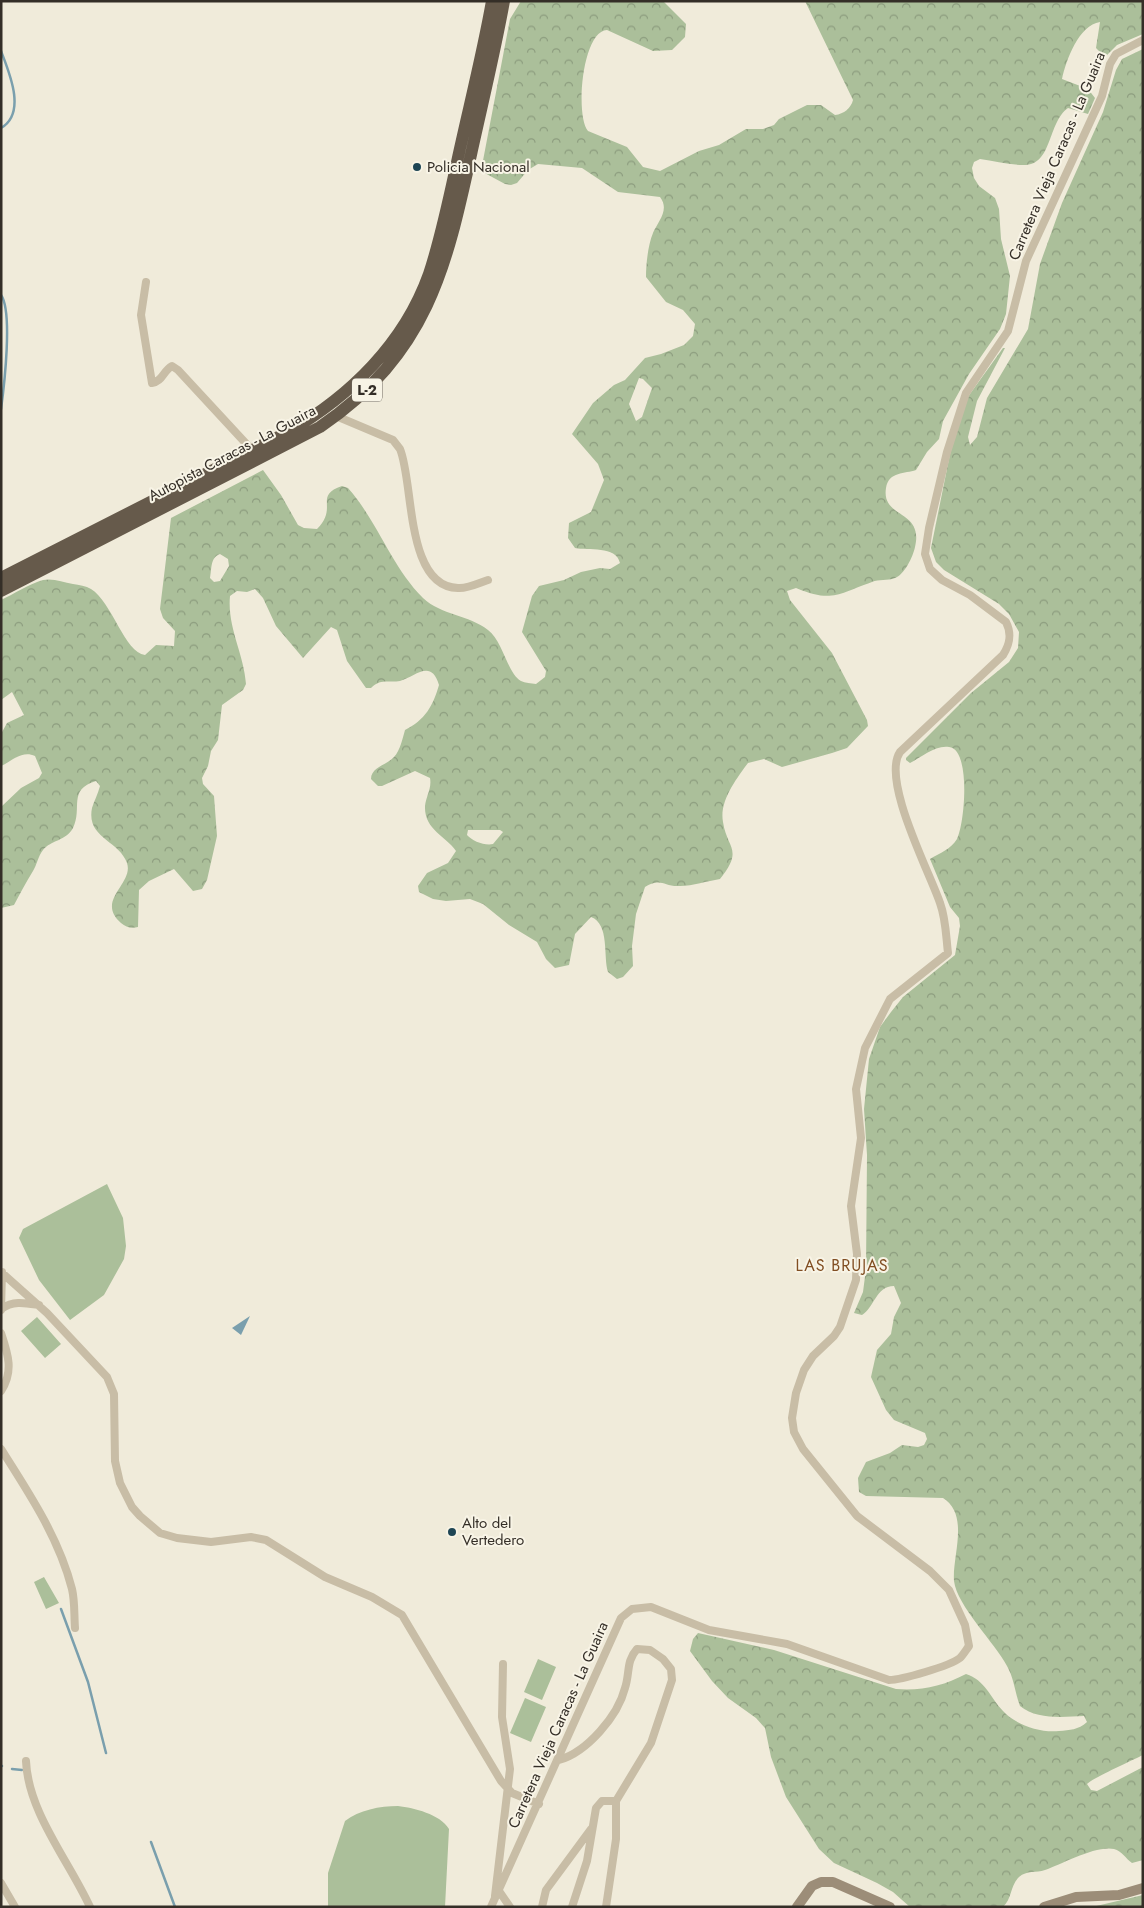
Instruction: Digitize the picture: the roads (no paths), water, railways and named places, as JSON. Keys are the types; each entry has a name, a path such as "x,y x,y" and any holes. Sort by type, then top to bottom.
{"highway":[{"name":"Autopista Caracas - La Guaira","path":"1,578 314,417 343,396 373,366 408,317 428,275 442,229 492,1"},
{"name":"Autopista Caracas - La Guaira","path":"1,591 293,442 336,416 366,391 397,355 418,322 439,279 454,232 504,1"}],"main road":[{"path":"797,1907 812,1886 827,1882 867,1895 890,1907"},
{"path":"1044,1907 1071,1898 1120,1895 1143,1888"}],"street":[{"name":"Carretera Vieja Caracas - La Guaira","path":"493,1904 621,1618 628,1610 637,1607 660,1610 709,1630 787,1644 889,1680 902,1680 954,1662 962,1656 967,1648 969,1637 949,1590 930,1571 866,1524 849,1507 796,1438 792,1418 796,1393 804,1370 813,1356 834,1336 840,1327 856,1280 857,1254 851,1206 861,1138 856,1089 865,1048 890,999 948,953 942,909 914,842 896,783 894,764 900,752 1003,655 1009,642 1010,634 1006,622 1000,616 970,595 942,580 930,569 925,545 947,452 966,393 1008,331 1026,261 1102,96 1110,64 1116,54 1143,40"},
{"path":"146,282 141,316 152,383 156,382 165,370 172,366 178,370 252,450"},
{"path":"336,416 393,440 400,449 414,536 433,576 445,586 459,588 488,580"},
{"path":"2,1272 39,1305 98,1365 110,1384 114,1394 115,1461 120,1484 132,1507 140,1516 160,1533 177,1538 211,1542 251,1537 266,1540 325,1576 372,1598 402,1615 474,1738 508,1790 539,1804"},
{"path":"1,1309 2,1272"},
{"path":"1,1309 10,1303 19,1302 39,1305"},
{"path":"1,1333 10,1371 9,1379 1,1391"},
{"path":"1,1449 36,1504 54,1541 72,1591 75,1628"},
{"path":"559,1760 580,1749 604,1726 625,1690 630,1657 640,1648 650,1650 667,1663 671,1669 672,1680 651,1743 616,1801 616,1839 606,1907"},
{"path":"493,1904 508,1790 509,1761 502,1717 503,1664"},
{"path":"26,1762 27,1778 33,1799 90,1907"},
{"path":"572,1907 587,1861 592,1827 599,1803 606,1800 616,1801"},
{"path":"543,1906 546,1890 592,1827"},
{"path":"3,1889 15,1907"},
{"path":"499,1891 510,1907"}],"water":[{"path":"250,1316 241,1335 232,1328"}],"waterway":[{"path":"1,51 14,92 15,103 9,121 1,128"},
{"path":"1,295 5,304 7,333 1,409"},
{"path":"61,1609 88,1682 106,1753"},
{"path":"12,1769 22,1770"},
{"path":"151,1842 175,1907"}],"place":[{"name":"Policia Nacional","path":"417,167"},
{"name":"Alto del Vertedero","path":"452,1532"}],"district":[{"name":"LAS BRUJAS","path":"842,1265"}]}
